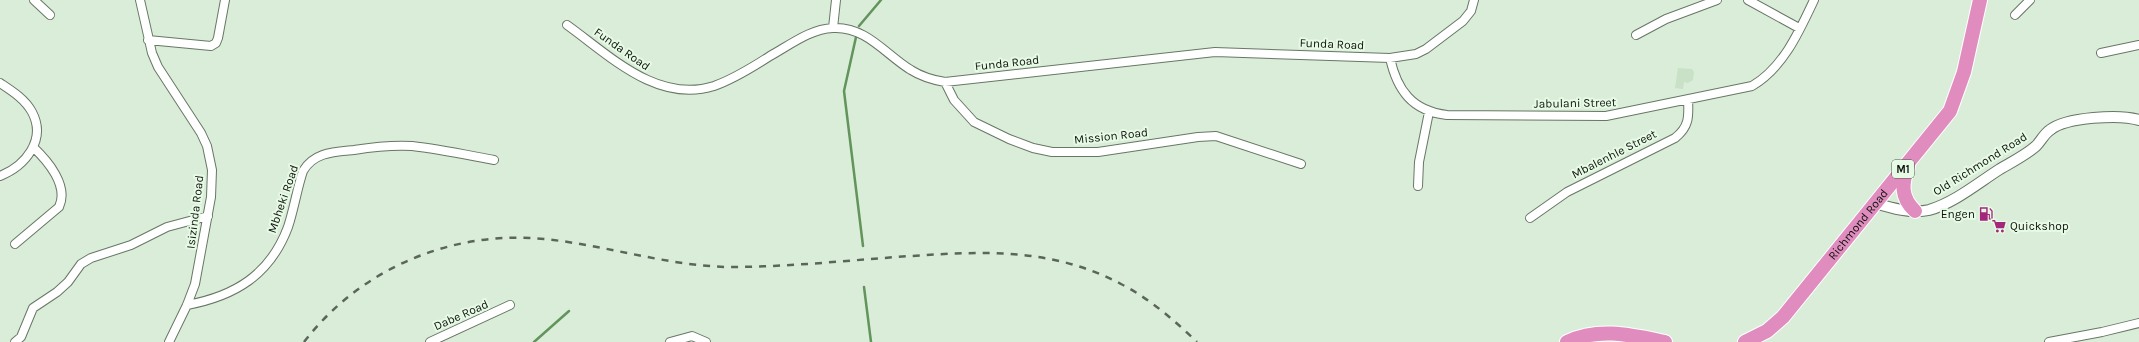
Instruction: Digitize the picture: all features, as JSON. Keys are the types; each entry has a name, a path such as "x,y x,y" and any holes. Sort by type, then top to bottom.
{"highway":[{"name":"Richmond Road","path":"1745,342 1767,331 1783,317 1950,111 1964,72 1980,0"},
{"path":"1909,161 1903,181 1903,190 1908,204 1915,211"},
{"path":"1567,342 1594,333 1613,332 1665,342"}],"street":[{"path":"34,0 50,14"},
{"name":"Isizinda Road","path":"140,0 148,40 158,67 195,121 207,146 212,170 208,216 195,284 187,306 169,342"},
{"path":"148,40 211,46 216,43 218,38 225,0"},
{"path":"833,28 836,0"},
{"name":"Funda Road","path":"567,25 646,80 673,88 705,88 726,81 807,34 833,28 846,29 865,36 911,70 922,76 945,82 1209,53 1390,58 1416,54 1426,49 1463,21 1470,11 1474,0"},
{"path":"1636,35 1666,19 1717,0"},
{"path":"1748,0 1799,28"},
{"name":"Jabulani Street","path":"1390,58 1394,74 1405,95 1429,112 1447,115 1606,116 1752,86 1764,79 1780,62 1814,0"},
{"path":"2015,15 2030,0"},
{"path":"2101,53 2139,45"},
{"name":"Mission Road","path":"945,82 954,100 974,122 1009,139 1033,148 1066,152 1098,152 1198,137 1216,136 1301,164"},
{"path":"0,83 19,96 32,111 36,120 36,133 33,147 20,165 0,176"},
{"name":"Mbalenhle Street","path":"1530,218 1567,192 1675,138 1686,126 1689,117 1688,100"},
{"path":"1418,186 1419,162 1429,112"},
{"name":"Old Richmond Road","path":"1875,203 1915,211 1928,210 1947,202 2036,146 2050,129 2074,121 2100,117 2130,117 2139,120"},
{"name":"Mbheki Road","path":"187,306 228,294 247,282 262,269 283,238 303,171 308,163 318,157 337,151 384,146 412,146 494,160"},
{"path":"15,244 60,207 63,200 60,184 46,160 33,147"},
{"path":"15,342 21,337 33,308 57,292 68,282 81,264 91,258 131,245 167,227 208,216"},
{"name":"Dabe Road","path":"430,342 510,305"},
{"path":"2049,342 2139,323"},
{"path":"670,342 692,336 706,342"}],"shaded area":[{"path":"1678,68 1692,69 1694,72 1693,80 1688,83 1684,82 1683,89 1675,88"}],"waterway":[{"path":"859,26 881,0"},
{"path":"856,37 844,91 863,246"},
{"path":"864,287 871,342"},
{"path":"534,342 569,311"}],"railway":[{"path":"304,342 327,316 353,293 381,275 411,259 443,248 476,241 510,238 544,239 567,242 683,263 729,267 798,265 966,253 992,253 1044,258 1096,272 1132,290 1161,310 1197,342"}],"place":[{"name":"Engen","path":"1986,214"},
{"name":"Quickshop","path":"1999,226"}]}
